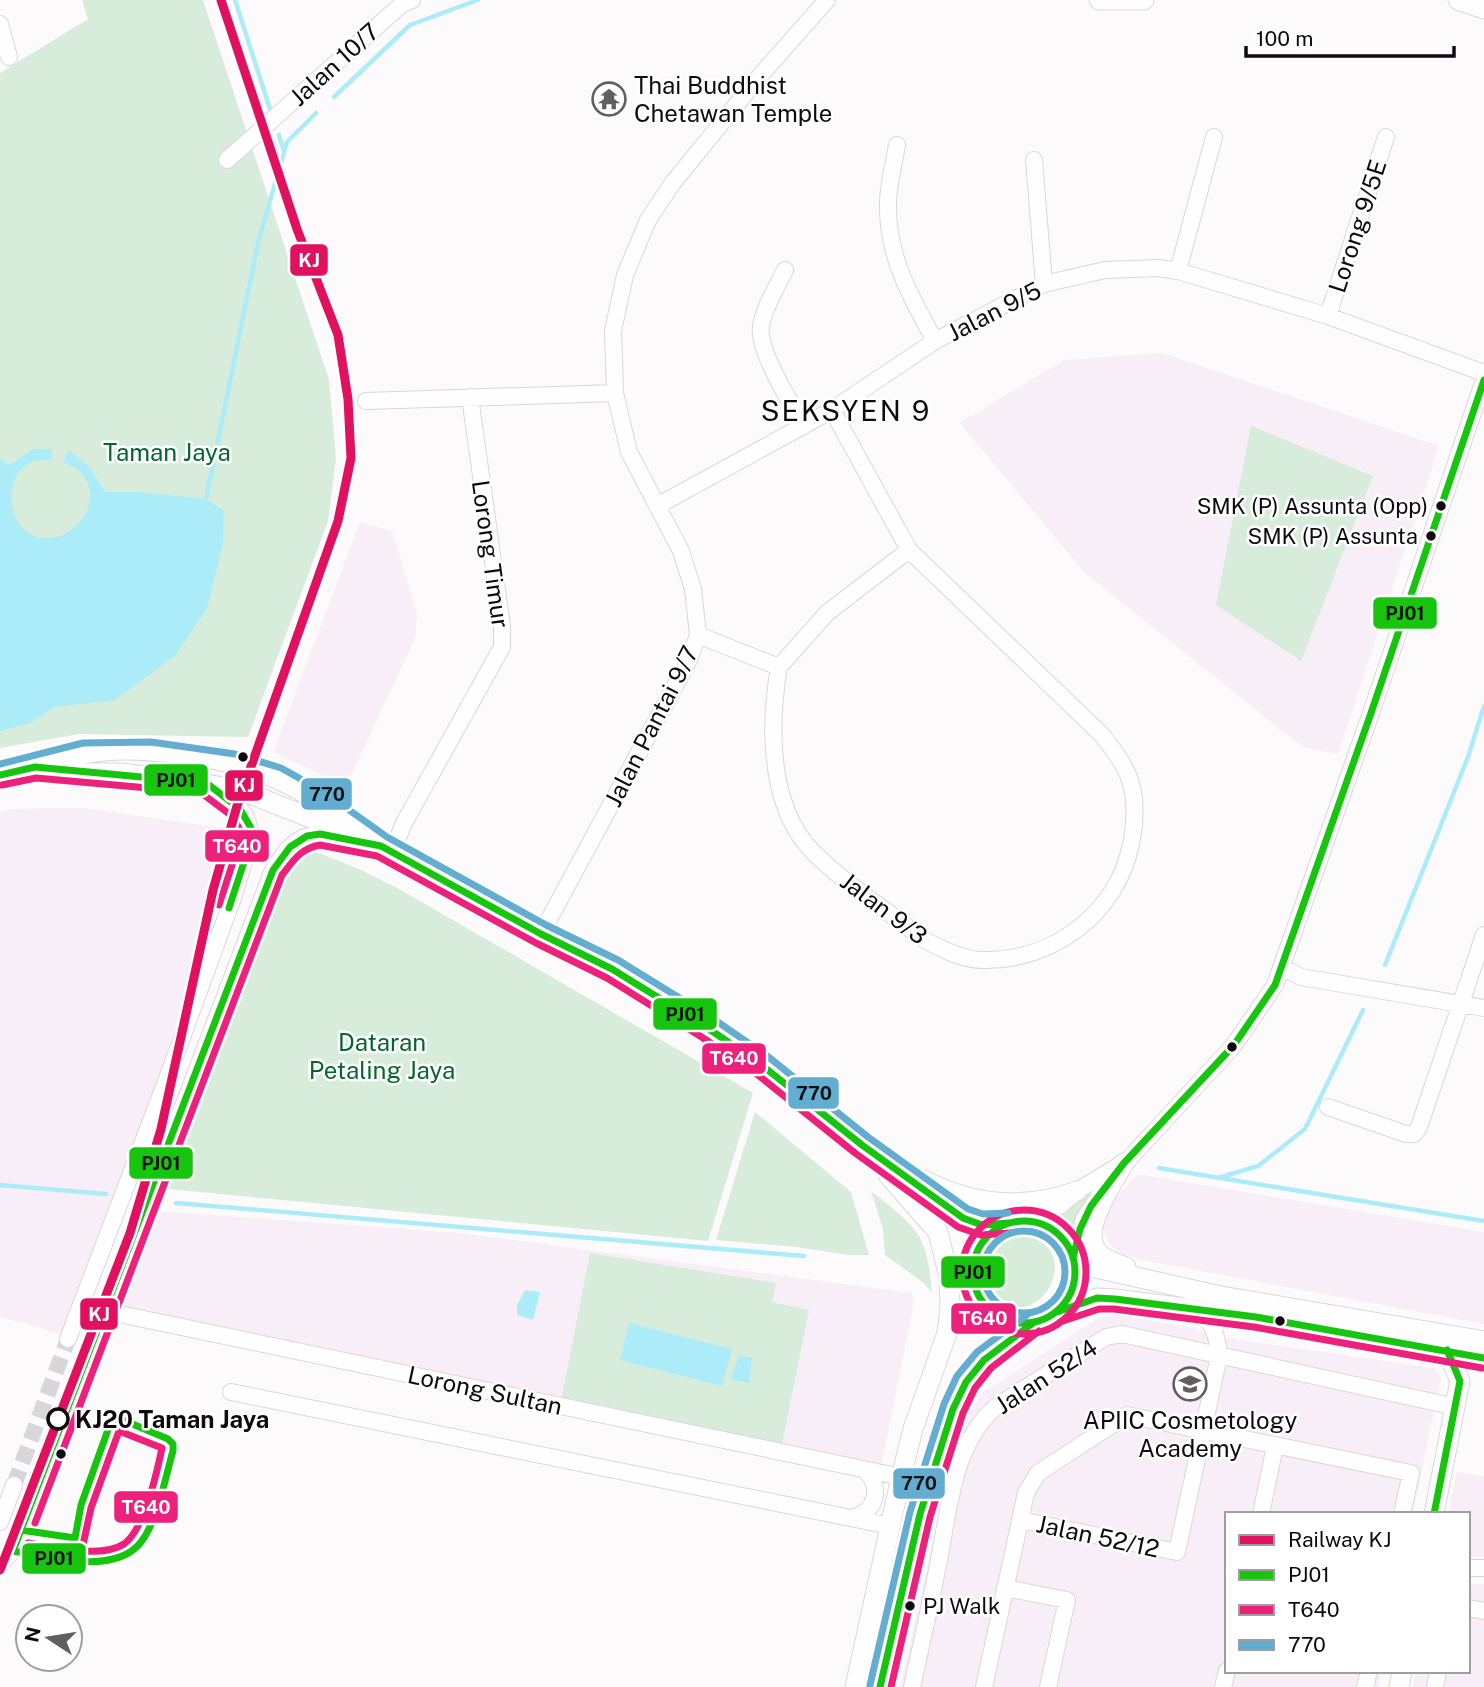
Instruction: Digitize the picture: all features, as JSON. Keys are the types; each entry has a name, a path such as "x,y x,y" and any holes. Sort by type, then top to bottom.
{"main road":[{"path":"1099,0 1143,0"},
{"path":"1458,0 1484,9"},
{"path":"0,775 84,753 117,751 151,752 233,764 277,778 318,801 386,849"},
{"path":"35,767 84,773 121,773 209,785 240,790 269,800 386,849 541,934 612,969 759,1063 862,1145 962,1218 982,1225 1014,1222 1041,1224 1051,1228 1066,1243 1073,1258 1075,1272 1067,1301 1057,1312"},
{"path":"862,1145 932,1184 968,1198 1022,1203 1052,1200 1077,1191"},
{"path":"855,1687 913,1429 940,1358 950,1308 949,1277 937,1232 862,1145"},
{"path":"1124,1163 1097,1213 1092,1239 1096,1250 1104,1258 1170,1284"},
{"path":"1014,1222 987,1237 979,1247 974,1259 974,1285 986,1307 996,1316 1008,1321 1033,1323"},
{"path":"1073,1258 1082,1265 1221,1296 1484,1341"},
{"path":"880,1687 920,1514 953,1409 966,1382 984,1360 1033,1323 1097,1298 1195,1308 1484,1358"},
{"path":"1434,1512 1460,1381 1447,1350"}],"street":[{"name":"Jalan 10/7","path":"227,160 401,5 412,0"},
{"name":"Jalan Pantai 9/7","path":"541,934 689,660 698,635 693,589 681,551 629,452 615,393 613,331 625,275 648,220 680,174 758,78 827,0"},
{"path":"0,24 9,57"},
{"path":"1178,271 1214,136"},
{"name":"Lorong 9/5E","path":"1328,316 1386,137"},
{"path":"897,145 888,204 891,246 904,287 934,341"},
{"path":"1034,160 1044,284"},
{"name":"Jalan 9/5","path":"657,506 832,410 934,341 1044,284 1105,270 1158,268 1178,271 1328,316 1484,373"},
{"path":"785,270 764,315 760,337 764,352 804,426"},
{"path":"1073,1258 1084,1219 1124,1163 1234,1045 1275,985 1283,968 1484,380"},
{"path":"366,401 615,393"},
{"name":"Lorong Timur","path":"386,849 404,824 502,647 502,626 470,397"},
{"name":"Jalan 9/3","path":"779,667 775,692 774,745 776,767 791,819 813,852 923,939 940,949 981,960 1034,954 1059,943 1076,931 1110,897 1124,872 1135,805 1121,760 1102,735 909,550 832,410"},
{"path":"698,635 779,667 827,612 909,550"},
{"path":"68,1339 169,1076 245,859 251,833 246,817 240,809 209,785"},
{"path":"91,1348 273,870 298,840 320,834 386,849"},
{"path":"1328,1107 1406,1134 1414,1134 1419,1127 1484,934"},
{"path":"1283,968 1301,977 1484,1008"},
{"path":"1014,1222 1036,1217 1061,1205 1077,1191 1124,1163"},
{"path":"1195,1308 1214,1327 1219,1356 1202,1430"},
{"name":"Lorong Sultan","path":"105,1311 901,1477"},
{"name":"Jalan 52/4","path":"912,1687 964,1451 990,1411 1114,1334 1456,1407"},
{"path":"231,1392 890,1526"},
{"path":"984,1687 1026,1493 1038,1474 1122,1417 1132,1415 1411,1473 1402,1512"},
{"name":"Jalan 52/12","path":"1020,1520 1177,1552 1202,1430"},
{"path":"1261,1512 1275,1446"},
{"path":"852,1518 867,1512 875,1498 874,1482 865,1470"},
{"path":"0,1522 14,1485"},
{"path":"0,1564 13,1552 35,1494"},
{"path":"1006,1588 1067,1600 1048,1687"}],"shaded area":[{"path":"1162,353 1439,446 1338,754 1302,747 1085,573 960,423 1064,360"},
{"path":"360,522 392,531 417,613 415,639 346,786 273,752"},
{"path":"83,808 215,827 226,863 153,1098 65,1335 0,1317 0,812 10,809"},
{"path":"1138,1174 1484,1232 1484,1324 1142,1260 1123,1254 1112,1247 1106,1237 1102,1216"},
{"path":"157,1211 460,1233 912,1293 914,1303 881,1468 121,1311"},
{"name":"PJ Walk","path":"1121,1315 1194,1328 1211,1336 1434,1368 1441,1376 1413,1512 1225,1512 1225,1673 1381,1673 1378,1687 900,1687 957,1434 982,1393 1099,1318"},
{"path":"1457,1472 1484,1476 1484,1557 1470,1557 1470,1512 1448,1512"},
{"path":"1470,1584 1484,1584 1484,1687 1413,1687 1416,1673 1470,1673"}],"green space":[{"name":"Taman Jaya","path":"82,0 203,0 329,380 336,458 328,521 248,737 79,734 0,748 0,73 88,19"},
{"path":"1251,426 1373,476 1301,661 1216,605"},
{"name":"Dataran Petaling Jaya","path":"313,851 357,868 399,889 753,1093 708,1241 169,1189 292,865"},
{"path":"755,1112 851,1192 869,1255 716,1240"},
{"path":"1104,1183 1075,1240 1060,1225 1042,1216 1076,1202"},
{"path":"871,1191 917,1233 927,1257 932,1293 924,1283 885,1255 883,1229"},
{"path":"1027,1236 1046,1246 1054,1260 1054,1275 1048,1290 1036,1302 1022,1308 1007,1306 993,1293 990,1286 988,1278 991,1262 994,1254 1005,1242 1013,1237"},
{"path":"590,1253 776,1283 772,1302 809,1310 782,1444 561,1401"}],"water":[{"path":"34,449 53,449 51,459 35,461 24,468 16,477 12,489 14,515 20,526 30,534 54,538 75,527 83,518 90,496 88,484 79,471 63,462 69,450 90,468 105,492 138,492 206,499 224,511 223,544 207,608 175,656 115,700 55,707 29,723 0,731 0,459 9,465"},
{"path":"525,1290 540,1292 533,1320 517,1315 517,1305"},
{"path":"629,1323 732,1349 722,1386 620,1360"},
{"path":"739,1355 752,1358 749,1383 731,1379"}],"waterway":[{"path":"235,0 270,109"},
{"path":"334,97 410,25 478,0"},
{"path":"206,499 259,239 287,142 316,113"},
{"path":"279,135 284,151"},
{"path":"1385,965 1468,757 1484,706"},
{"path":"1218,1178 1258,1166 1305,1129 1363,1010"},
{"path":"1159,1168 1484,1221"},
{"path":"0,1185 106,1194"},
{"path":"176,1203 804,1256"}],"tunnel":[{"path":"14,1485 68,1339"},
{"path":"35,1494 91,1348"}],"rail line":[{"name":"KJ","path":"0,1570 130,1233 161,1129 213,890 237,806 338,521 351,458 348,399 338,335 297,229 221,0"}],"transit line":[{"name":"PJ01","path":"1073,1258 1080,1229 1091,1206 1124,1163 1234,1045 1275,985 1484,380"},
{"name":"770","path":"0,764 83,743 151,742 235,754 281,768 324,792 387,837 546,925 618,960 712,1018 766,1055 868,1137 968,1209 983,1214 1008,1213"},
{"name":"PJ01","path":"0,775 35,767 209,785 240,809 251,828 245,859 229,908"},
{"name":"T640","path":"2,785 36,778 204,795 232,816 240,830 235,856 219,905"},
{"name":"PJ01","path":"21,1530 273,870 290,847 307,836 320,834 381,846 541,934 612,969 759,1063 862,1145 963,1218 982,1225 1009,1223"},
{"name":"T640","path":"35,1523 282,875 298,856 313,847 320,845 377,856 536,943 607,978 753,1071 855,1153 958,1227 981,1235 1010,1233"},
{"name":"T640","path":"1024,1210 1048,1215 1068,1228 1081,1248 1086,1272 1081,1296 1068,1316 1048,1329 1024,1334 1000,1329 980,1316 967,1296 962,1272 967,1248 980,1228 1000,1215 1024,1210"},
{"name":"PJ01","path":"1024,1221 1044,1225 1060,1236 1071,1252 1075,1272 1071,1292 1060,1308 1044,1319 1024,1323 1004,1319 988,1308 977,1292 973,1272 977,1252 988,1236 1004,1225 1024,1221"},
{"name":"770","path":"1024,1231 1040,1234 1053,1243 1062,1256 1065,1272 1062,1288 1053,1301 1040,1310 1024,1313 1008,1310 995,1301 986,1288 983,1272 986,1256 995,1243 1008,1234 1024,1231"},
{"name":"PJ01","path":"1057,1312 1097,1298 1115,1299 1256,1317 1484,1358"},
{"name":"T640","path":"1060,1322 1099,1309 1114,1309 1254,1327 1482,1368"},
{"name":"770","path":"870,1685 910,1512 944,1404 957,1376 977,1352 1027,1315"},
{"name":"PJ01","path":"880,1687 920,1514 953,1409 966,1382 984,1360 1033,1323"},
{"name":"T640","path":"891,1687 930,1517 963,1413 975,1388 991,1368 1039,1331"},
{"name":"PJ01","path":"1434,1512 1460,1381 1447,1350"},
{"name":"PJ01","path":"123,1420 168,1439 173,1444 156,1511 141,1542 115,1559 98,1561 62,1560 13,1551 21,1530 75,1538 81,1505 109,1427 113,1421 123,1420"},
{"name":"T640","path":"119,1431 91,1508 83,1545 63,1549 28,1543 50,1547 63,1549 77,1551 103,1551 124,1544 131,1537 149,1500 162,1448 119,1431"}],"place":[{"name":"Thai Buddhist Chetawan Temple","path":"609,99"},
{"name":"SMK (P) Assunta (Opp)","path":"1441,506"},
{"name":"SMK (P) Assunta","path":"1431,536"},
{"name":"APIIC Cosmetology Academy","path":"1190,1384"},
{"name":"KJ20 Taman Jaya","path":"58,1419"},
{"name":"PJ Walk","path":"910,1606"}],"district":[{"name":"SEKSYEN 9","path":"846,410"}]}
